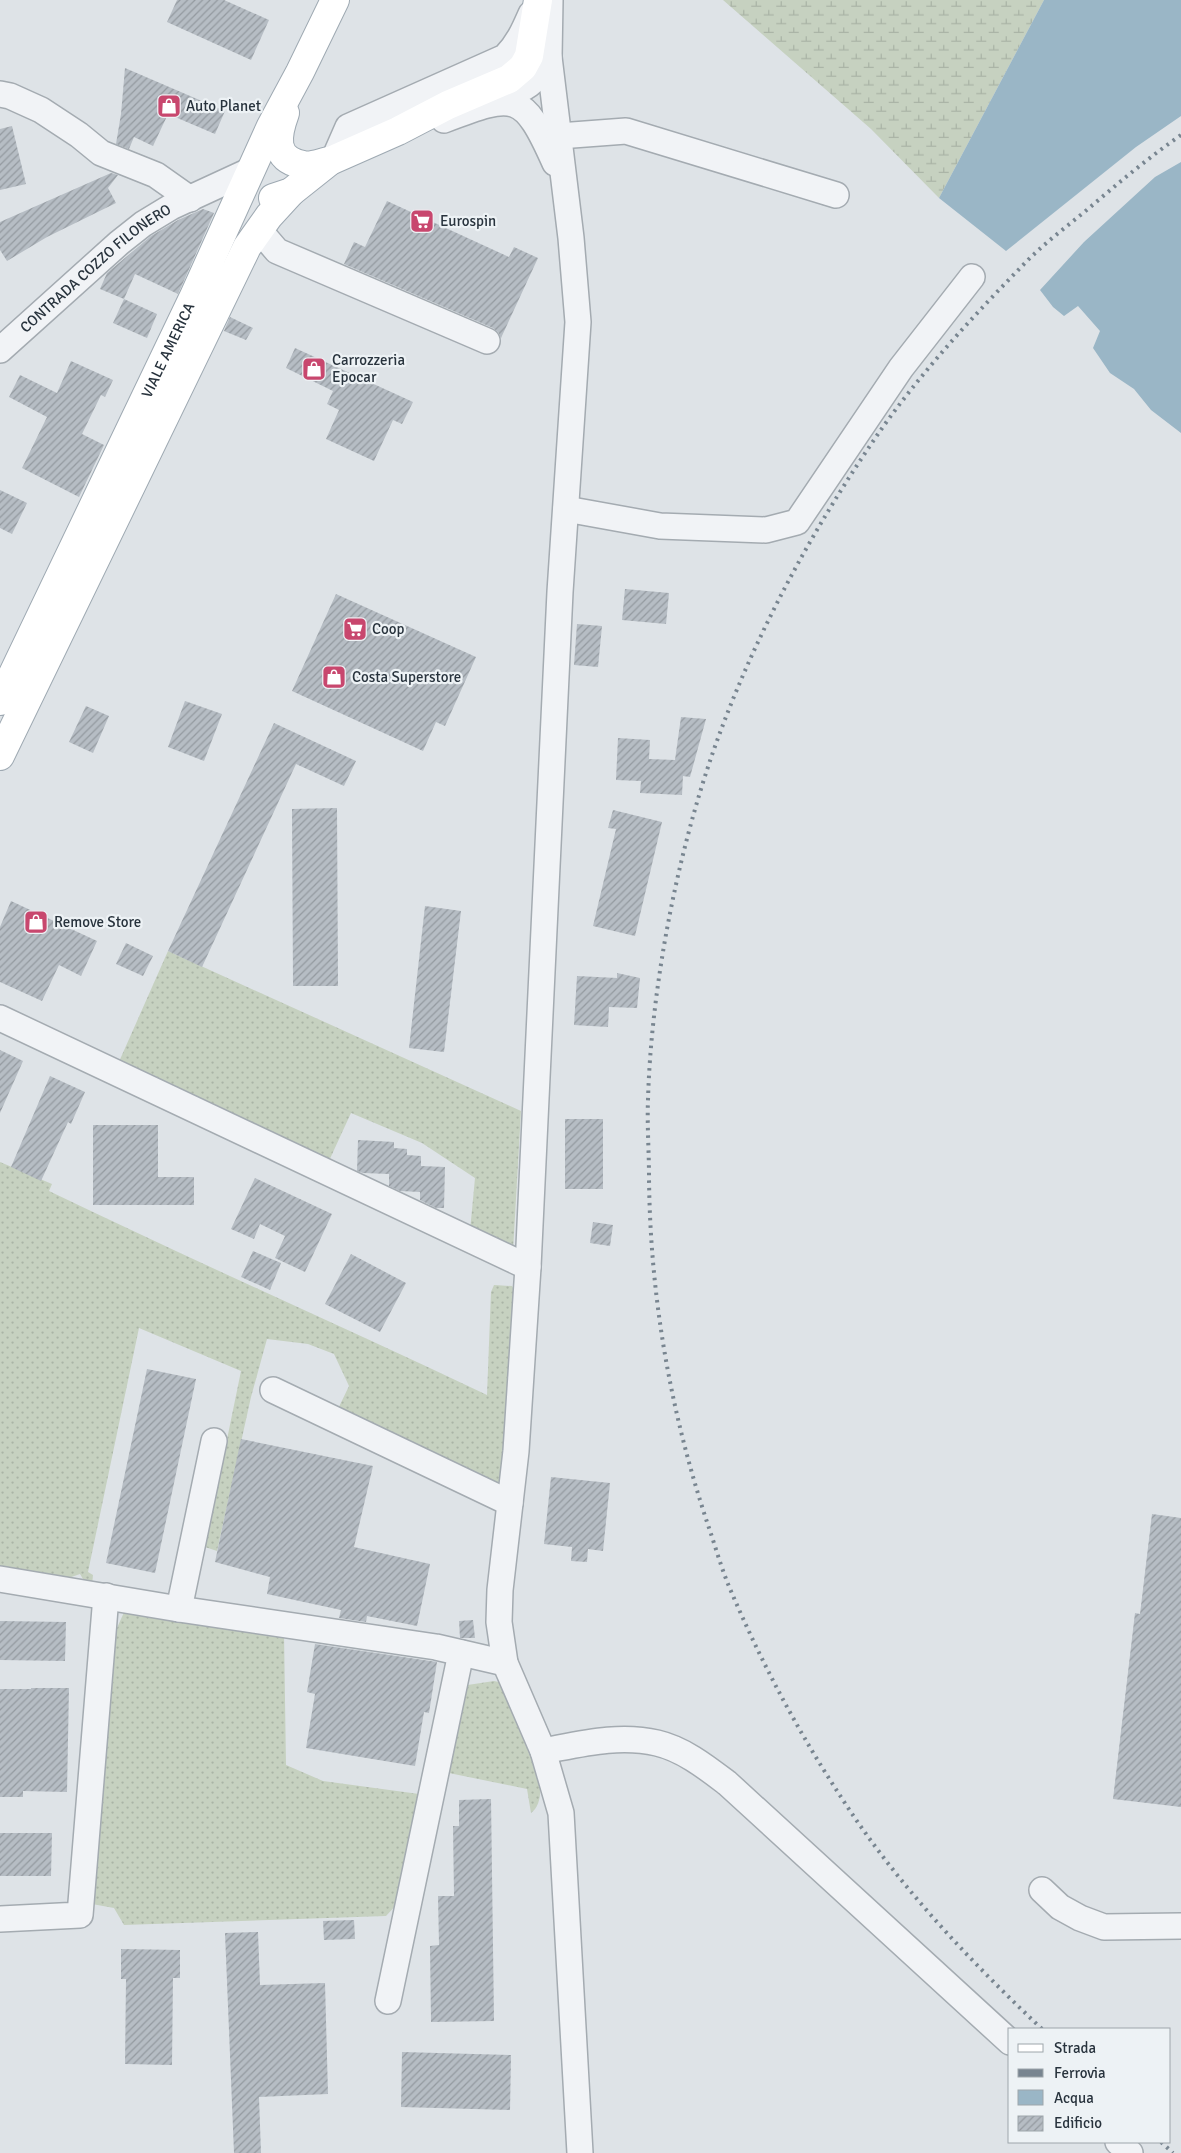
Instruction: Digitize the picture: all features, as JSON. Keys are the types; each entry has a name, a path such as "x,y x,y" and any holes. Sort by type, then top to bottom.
{"main road":[{"name":"VIALE AMERICA","path":"0,701 190,306 271,126 300,72 334,0"},
{"path":"300,72 278,132 278,144 282,154 291,161 304,166 332,160 398,131 448,105 509,79 522,67 529,56 538,0"},
{"path":"235,206 247,206 291,192 332,160"},
{"name":"VIALE AMERICA","path":"0,756 247,247 291,192"}],"street":[{"path":"332,160 348,127 505,57 514,49 538,0"},
{"path":"550,0 550,57 571,238 578,322 560,592 528,1267 516,1451 499,1622 505,1663 543,1751 561,1813 580,2153"},
{"path":"398,131 422,128 529,86 545,69 550,57"},
{"path":"0,94 10,96 42,110 79,135 101,153 156,175 194,197 235,206"},
{"path":"487,104 507,102 529,112 544,139 564,184"},
{"path":"559,136 626,131 836,195"},
{"name":"CONTRADA COZZO FILONERO","path":"0,350 119,243 143,224 194,197 250,172"},
{"path":"259,230 277,251 487,341"},
{"path":"566,509 660,526 766,530 797,522 901,368 972,277"},
{"path":"0,1018 528,1267"},
{"path":"273,1390 510,1503"},
{"path":"179,1608 214,1441"},
{"path":"0,1579 436,1647 505,1663"},
{"path":"0,1919 80,1916 106,1596"},
{"path":"388,2001 461,1654"},
{"path":"543,1751 606,1739 658,1743 692,1757 727,1782 1008,2040"},
{"path":"1042,1890 1060,1907 1080,1918 1104,1927 1181,1926"},
{"path":"1119,2143 1130,2153"}],"green space":[{"path":"723,0 1044,0 939,198 871,129"},
{"path":"168,951 521,1111 513,1251 470,1231 475,1178 422,1143 351,1113 328,1163 118,1064"},
{"path":"0,1162 52,1184 49,1191 487,1395 491,1292 494,1285 512,1286 516,1293 513,1354 500,1482 492,1485 337,1411 349,1386 334,1354 308,1344 267,1339 251,1397 217,1551 205,1547 241,1371 139,1328 88,1572 93,1575 92,1585 86,1584 80,1574 63,1580 0,1570"},
{"path":"126,1608 284,1633 286,1765 323,1781 419,1794 399,1902 386,1916 124,1925 114,1908 92,1904 111,1641"},
{"path":"494,1681 503,1683 517,1711 538,1769 540,1787 538,1802 531,1813 527,1789 444,1772 461,1686"}],"water":[{"path":"1044,0 1181,0 1181,116 1136,147 1006,251 939,198"},
{"path":"1181,162 1181,433 1151,410 1134,389 1110,373 1093,348 1100,331 1078,306 1064,316 1053,307 1040,290 1084,242 1155,177"}],"building":[{"path":"177,0 224,0 269,20 251,60 167,22"},
{"path":"125,68 225,111 215,134 168,114 153,146 134,137 129,149 116,144"},
{"path":"12,126 26,184 0,190 0,129"},
{"path":"111,173 118,175 108,188 116,203 47,237 7,261 0,250 0,222"},
{"path":"387,201 509,257 514,247 538,258 501,338 493,328 344,264 354,242 365,247"},
{"path":"203,209 214,213 178,294 135,274 124,299 100,289 107,273 151,236 178,220"},
{"path":"124,299 157,314 147,338 113,323"},
{"path":"230,317 253,328 246,340 224,331"},
{"path":"295,348 413,402 402,424 393,420 374,461 326,439 339,410 327,404 333,391 286,368"},
{"path":"71,361 113,380 105,397 101,395 82,434 104,445 79,497 22,468 47,417 9,397 20,375 57,393"},
{"path":"0,490 27,503 12,534 0,528"},
{"path":"625,589 669,593 666,624 622,620"},
{"path":"336,594 476,657 445,726 436,722 423,751 292,691"},
{"path":"577,624 602,626 598,667 574,665"},
{"path":"185,701 222,714 204,761 168,747"},
{"path":"86,706 109,716 93,753 69,742"},
{"path":"681,717 706,719 690,777 683,776 682,795 640,793 641,781 616,780 618,738 650,740 649,759 675,760"},
{"path":"274,723 356,761 344,786 296,764 202,967 168,951"},
{"path":"337,808 338,986 293,986 292,809"},
{"path":"613,810 662,822 635,936 593,926 616,829 608,828"},
{"path":"11,901 97,941 81,976 59,965 42,1001 0,982 0,927"},
{"path":"425,906 461,911 444,1052 409,1048"},
{"path":"126,943 153,956 143,976 116,964"},
{"path":"617,973 640,978 637,1008 609,1007 608,1027 574,1025 577,976 617,978"},
{"path":"0,1050 23,1061 0,1113"},
{"path":"50,1076 85,1092 71,1124 68,1122 41,1181 11,1167"},
{"path":"565,1119 603,1119 603,1189 565,1189"},
{"path":"93,1125 158,1125 158,1177 194,1177 194,1205 93,1205"},
{"path":"358,1140 394,1142 394,1148 407,1149 407,1155 421,1156 421,1166 445,1167 444,1208 436,1208 420,1200 420,1192 400,1191 389,1186 389,1174 357,1171"},
{"path":"255,1178 332,1214 305,1272 275,1258 285,1236 260,1224 254,1239 231,1229"},
{"path":"593,1222 613,1225 610,1246 590,1243"},
{"path":"253,1251 281,1263 270,1290 241,1277"},
{"path":"351,1254 406,1283 380,1332 325,1304"},
{"path":"147,1369 196,1379 155,1573 106,1563"},
{"path":"241,1439 373,1466 354,1547 430,1564 417,1626 367,1616 366,1622 339,1618 341,1610 267,1594 270,1577 215,1562"},
{"path":"551,1477 610,1483 603,1551 588,1549 587,1562 571,1561 572,1547 544,1544"},
{"path":"1152,1514 1181,1518 1181,1807 1113,1799 1135,1613 1140,1614"},
{"path":"473,1620 475,1638 460,1638 459,1621"},
{"path":"0,1621 66,1622 65,1661 0,1660"},
{"path":"315,1644 437,1662 429,1713 424,1712 415,1766 306,1748 315,1694 307,1692"},
{"path":"69,1688 67,1792 23,1791 23,1797 0,1797 0,1689"},
{"path":"491,1799 494,2021 431,2022 430,1946 439,1945 438,1896 454,1896 453,1826 459,1826 459,1800"},
{"path":"0,1833 52,1833 51,1876 0,1876"},
{"path":"354,1920 355,1939 324,1940 323,1921"},
{"path":"258,1932 260,1985 325,1983 328,2094 259,2097 261,2153 234,2153 225,1933"},
{"path":"121,1949 180,1950 180,1978 173,1978 172,2065 125,2064 126,1979 121,1979"},
{"path":"402,2052 511,2055 510,2110 401,2107"}],"railway":[{"path":"1041,2028 960,1948 909,1890 862,1829 794,1720 766,1666 728,1584 707,1522 682,1437 664,1352 653,1265 650,1221 648,1119 650,1058 654,1014 668,926 687,838 699,795 712,755 745,671 784,589 806,549 878,434 912,388 969,322 1044,245 1137,168 1181,135"},
{"path":"1162,2143 1173,2153"}],"place":[{"name":"Auto Planet","path":"169,106"},
{"name":"Eurospin","path":"422,221"},
{"name":"Carrozzeria Epocar","path":"314,369"},
{"name":"Coop","path":"355,629"},
{"name":"Costa Superstore","path":"334,677"},
{"name":"Remove Store","path":"36,922"}]}
